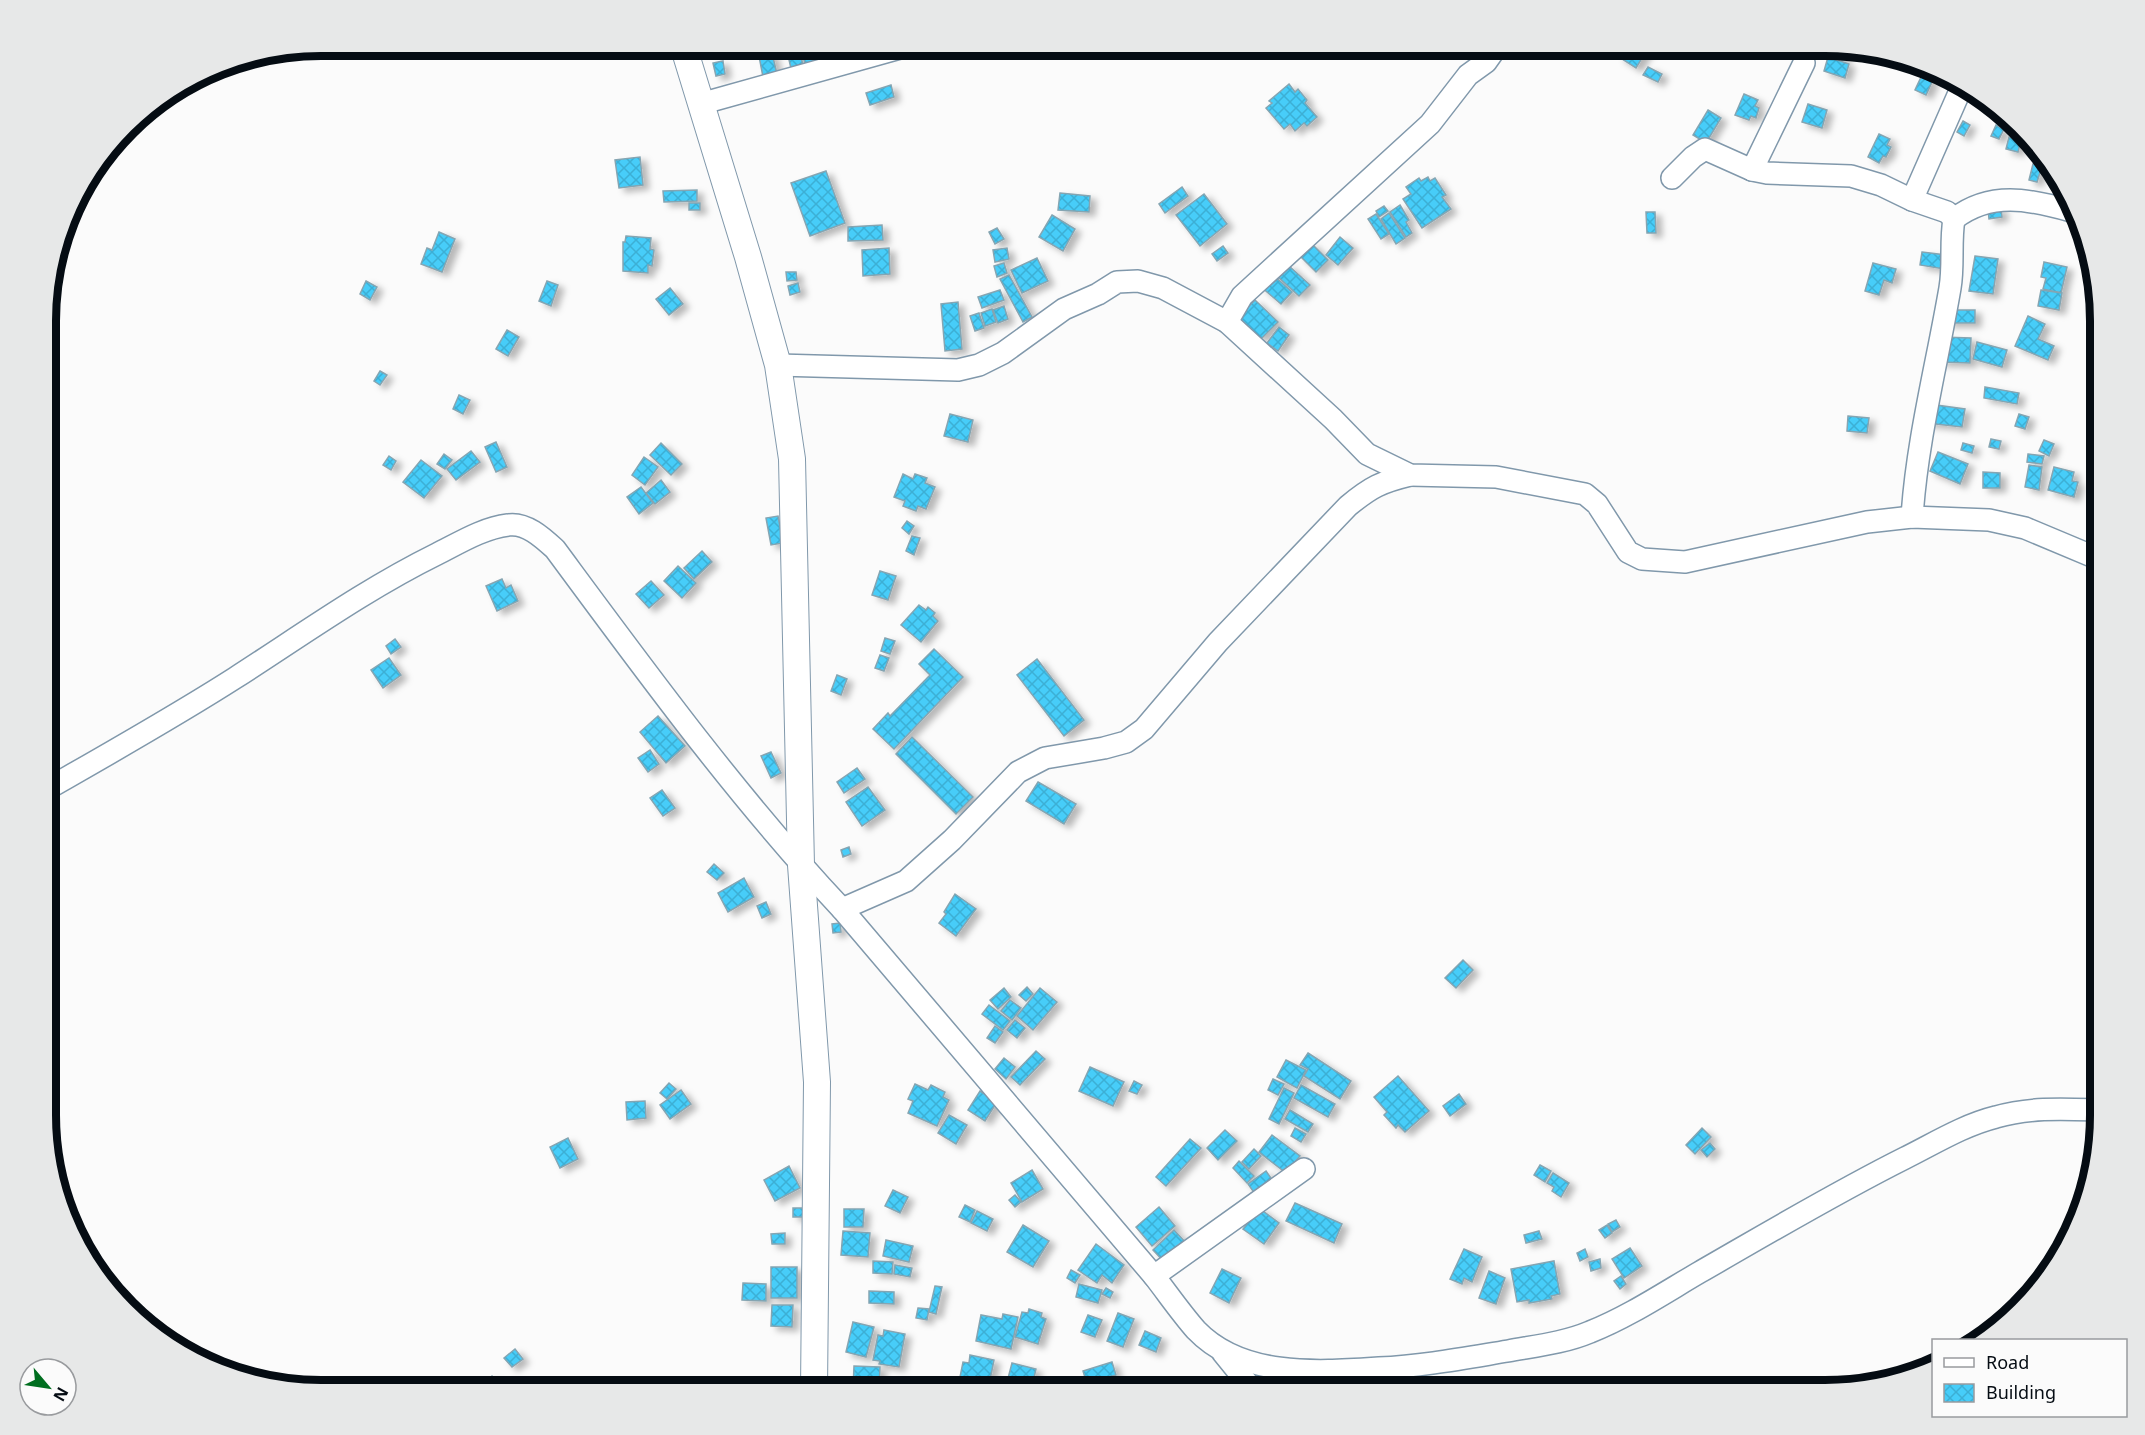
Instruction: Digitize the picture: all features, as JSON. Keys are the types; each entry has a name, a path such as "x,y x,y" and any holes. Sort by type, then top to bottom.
{"street":[{"path":"686,56 748,257 778,365 792,459 801,865 817,1082 814,1380"},
{"path":"700,104 872,56"},
{"path":"1227,322 1242,296 1430,124 1468,75 1486,62 1490,56"},
{"path":"1752,170 1804,63"},
{"path":"1912,200 1959,92"},
{"path":"1672,177 1705,149 1752,170 1767,174 1851,176 1881,185 1912,200 1947,212 1954,219"},
{"path":"1912,517 1915,473 1951,284 1954,219 1968,208 1992,200 2041,202 2065,209"},
{"path":"778,365 958,370 979,365 1003,353 1064,309 1098,294 1117,282 1138,281 1163,288 1227,322 1333,419 1367,454 1410,476"},
{"path":"842,909 906,881 952,840 1018,772 1045,758 1126,742 1144,729 1218,642 1348,506 1366,491 1384,481 1410,476 1496,477 1585,494 1598,504 1628,552 1642,559 1658,561 1685,562 1867,522 1912,517 1989,520 2025,528 2090,555"},
{"path":"56,784 233,679 402,571 491,529 510,524 534,531 555,549 665,697 801,865 842,909 1154,1276 1197,1330 1219,1348 1245,1380"},
{"path":"1219,1348 1257,1364 1293,1370 1354,1370 1419,1366 1565,1340 1611,1323 1862,1179 1969,1126 2025,1111 2058,1108 2090,1110"},
{"path":"1154,1276 1304,1169"}],"building":[{"path":"759,56 773,56 777,74 763,77"},
{"path":"788,56 801,56 805,74 793,77"},
{"path":"803,56 829,56 831,66 807,72"},
{"path":"1620,56 1643,56 1636,68"},
{"path":"1828,57 1849,64 1845,78 1824,71"},
{"path":"723,61 725,74 716,76 713,63"},
{"path":"1648,67 1662,74 1658,82 1643,75"},
{"path":"1922,75 1933,80 1926,95 1915,90"},
{"path":"1289,84 1295,92 1298,89 1307,100 1305,103 1317,117 1307,126 1304,123 1295,131 1290,124 1284,129 1266,108 1272,103 1269,101"},
{"path":"891,85 894,97 870,105 866,93"},
{"path":"1744,94 1758,100 1755,106 1759,108 1756,118 1751,116 1749,120 1735,115"},
{"path":"1808,104 1827,110 1822,128 1802,122"},
{"path":"1708,110 1721,118 1706,143 1693,135"},
{"path":"1963,121 1970,125 1964,136 1957,132"},
{"path":"1996,125 2004,129 1999,139 1991,136"},
{"path":"1879,134 1890,139 1887,145 1891,147 1886,157 1883,156 1879,163 1868,157"},
{"path":"2009,137 2020,142 2018,152 2006,149"},
{"path":"640,157 643,185 619,188 615,160"},
{"path":"2033,164 2040,165 2041,168 2037,182 2029,180"},
{"path":"826,171 845,223 810,236 791,183"},
{"path":"1428,177 1430,181 1435,178 1446,195 1442,197 1451,209 1422,228 1403,199 1411,194 1406,187 1419,178 1421,181"},
{"path":"1182,187 1188,196 1165,213 1159,204"},
{"path":"697,190 697,201 664,202 663,191"},
{"path":"1060,193 1090,196 1089,212 1058,210"},
{"path":"1204,194 1227,224 1200,246 1176,215"},
{"path":"689,203 700,203 700,210 689,210"},
{"path":"1400,205 1409,220 1406,222 1412,233 1406,237 1390,212"},
{"path":"1384,206 1388,211 1379,217 1376,211"},
{"path":"2001,208 2002,217 1989,219 1988,210"},
{"path":"1646,212 1655,212 1656,233 1647,233"},
{"path":"1389,213 1405,238 1396,244 1381,219"},
{"path":"1376,214 1389,234 1381,239 1368,219"},
{"path":"1052,215 1075,229 1063,251 1039,237"},
{"path":"882,225 883,240 848,241 848,227"},
{"path":"997,228 1004,239 995,244 989,232"},
{"path":"439,232 455,239 442,272 421,264 427,248 432,250"},
{"path":"626,236 651,238 650,249 654,250 652,266 648,265 648,273 623,271 623,242"},
{"path":"1340,237 1353,248 1338,265 1326,255"},
{"path":"1311,243 1328,260 1316,272 1299,255"},
{"path":"1223,246 1228,253 1217,261 1212,254"},
{"path":"889,248 890,274 863,276 862,250"},
{"path":"1007,248 1009,259 995,262 993,250"},
{"path":"1922,252 1946,255 1944,269 1920,265"},
{"path":"1975,256 1998,259 1993,294 1969,291"},
{"path":"1037,258 1048,281 1022,293 1011,270"},
{"path":"2044,262 2067,267 2061,293 2043,289 2046,278 2041,277"},
{"path":"1004,263 1007,273 997,277 994,266"},
{"path":"1873,263 1896,269 1892,283 1884,280 1879,295 1865,291"},
{"path":"1288,265 1310,285 1299,296 1277,276"},
{"path":"786,272 796,272 797,280 787,281"},
{"path":"1271,273 1292,292 1281,304 1260,286"},
{"path":"1009,275 1032,317 1023,322 1000,279"},
{"path":"366,281 377,287 370,300 360,294"},
{"path":"547,281 558,285 551,306 539,301"},
{"path":"798,283 800,292 790,295 788,286"},
{"path":"670,288 683,304 669,315 656,299"},
{"path":"1000,290 1004,300 982,308 978,297"},
{"path":"2041,290 2062,293 2059,310 2038,306"},
{"path":"1255,300 1278,322 1261,339 1238,317"},
{"path":"958,302 962,349 945,351 941,304"},
{"path":"1004,306 1008,319 998,323 993,310"},
{"path":"992,309 996,322 985,326 981,313"},
{"path":"1947,310 1975,310 1975,323 1947,323"},
{"path":"979,313 984,328 975,331 970,316"},
{"path":"2028,316 2045,324 2038,339 2054,346 2048,360 2015,346"},
{"path":"1279,327 1289,335 1278,351 1267,343"},
{"path":"507,330 519,337 508,356 496,349"},
{"path":"1941,337 1971,338 1970,363 1940,362"},
{"path":"1977,342 2007,350 2002,367 1973,359"},
{"path":"380,371 387,375 380,385 374,381"},
{"path":"1985,387 2019,393 2017,404 1984,398"},
{"path":"459,395 470,400 463,414 453,409"},
{"path":"1929,404 1965,409 1962,427 1927,423"},
{"path":"950,414 973,420 968,442 944,436"},
{"path":"2019,414 2029,417 2025,429 2015,426"},
{"path":"1848,416 1869,418 1867,433 1847,431"},
{"path":"1991,439 2001,441 1999,449 1989,447"},
{"path":"2044,440 2054,444 2049,456 2039,451"},
{"path":"496,442 507,467 496,472 485,447"},
{"path":"661,443 682,464 671,475 650,455"},
{"path":"1963,443 1974,446 1972,453 1961,450"},
{"path":"471,451 480,462 456,480 447,469"},
{"path":"1938,452 1968,464 1960,484 1930,471"},
{"path":"444,454 452,460 445,469 437,464"},
{"path":"2028,454 2044,456 2042,464 2027,462"},
{"path":"389,456 396,461 391,470 383,465"},
{"path":"644,457 658,467 645,485 632,475"},
{"path":"421,460 442,476 424,498 403,482"},
{"path":"2029,465 2042,467 2039,490 2025,487"},
{"path":"2054,467 2074,472 2072,481 2078,482 2074,497 2048,490"},
{"path":"1983,472 2000,473 2000,488 1983,488"},
{"path":"903,474 913,479 915,474 927,478 925,483 935,487 926,509 918,506 916,511 903,506 905,501 894,497"},
{"path":"661,480 670,492 655,504 646,493"},
{"path":"641,487 653,503 639,514 627,497"},
{"path":"778,516 783,543 771,545 766,518"},
{"path":"907,521 914,526 909,534 902,528"},
{"path":"912,536 920,538 914,555 906,551"},
{"path":"702,551 712,562 694,579 684,568"},
{"path":"678,566 696,583 682,598 664,581"},
{"path":"880,571 896,576 888,600 872,595"},
{"path":"502,579 506,588 511,585 518,601 497,611 486,586"},
{"path":"651,581 664,595 649,608 636,594"},
{"path":"919,605 926,610 928,607 935,613 933,616 938,621 921,642 901,625"},
{"path":"885,638 895,641 890,654 881,651"},
{"path":"395,639 401,647 391,654 386,646"},
{"path":"934,649 963,677 894,749 873,729 888,713 890,716 930,675 919,664"},
{"path":"880,655 889,658 884,671 875,668"},
{"path":"389,658 401,675 383,688 371,670"},
{"path":"1037,659 1084,720 1064,736 1017,675"},
{"path":"837,675 847,679 841,695 831,691"},
{"path":"658,716 685,746 666,763 640,732"},
{"path":"912,737 973,797 956,814 896,754"},
{"path":"650,750 659,764 648,772 638,758"},
{"path":"771,752 781,773 771,778 761,756"},
{"path":"857,768 865,779 844,793 837,782"},
{"path":"1038,782 1076,804 1064,824 1026,801"},
{"path":"868,787 885,810 862,826 846,802"},
{"path":"662,790 675,808 663,816 650,798"},
{"path":"849,847 851,854 843,857 841,850"},
{"path":"714,864 724,873 717,880 707,872"},
{"path":"744,878 754,897 728,912 718,893"},
{"path":"955,894 976,909 956,936 939,923"},
{"path":"766,902 771,914 762,918 757,906"},
{"path":"840,923 841,932 833,933 832,924"},
{"path":"1463,960 1473,970 1456,988 1445,978"},
{"path":"1027,987 1033,994 1026,1001 1019,995"},
{"path":"1004,988 1011,997 998,1009 990,1000"},
{"path":"1040,988 1057,1002 1033,1030 1017,1016"},
{"path":"1010,1000 1021,1008 1012,1020 1001,1011"},
{"path":"989,1005 1010,1021 1003,1030 982,1014"},
{"path":"1015,1020 1025,1028 1017,1038 1007,1030"},
{"path":"995,1026 1003,1032 995,1043 987,1038"},
{"path":"1036,1051 1045,1059 1020,1085 1011,1077"},
{"path":"1308,1053 1351,1081 1340,1099 1304,1076 1308,1069 1300,1065"},
{"path":"1004,1058 1015,1067 1006,1079 995,1069"},
{"path":"1286,1060 1306,1070 1297,1088 1277,1077"},
{"path":"1090,1067 1124,1082 1113,1106 1079,1091"},
{"path":"1398,1076 1429,1111 1405,1132 1398,1125 1396,1128 1384,1115 1387,1112 1374,1097"},
{"path":"1273,1079 1284,1084 1278,1095 1268,1090"},
{"path":"1134,1081 1142,1085 1137,1094 1129,1091"},
{"path":"669,1083 676,1089 667,1099 660,1093"},
{"path":"915,1084 928,1090 931,1085 945,1092 943,1097 949,1100 937,1126 908,1113 913,1101 908,1099"},
{"path":"1301,1085 1335,1104 1328,1117 1294,1098"},
{"path":"1284,1088 1294,1093 1279,1124 1269,1119"},
{"path":"681,1090 691,1104 670,1119 660,1105"},
{"path":"980,1091 997,1102 985,1121 968,1110"},
{"path":"1459,1094 1466,1104 1450,1116 1443,1106"},
{"path":"645,1101 646,1118 627,1120 626,1102"},
{"path":"1290,1110 1313,1124 1308,1132 1285,1119"},
{"path":"949,1115 967,1125 956,1144 938,1133"},
{"path":"1295,1128 1306,1134 1301,1142 1291,1136"},
{"path":"1702,1128 1711,1137 1695,1154 1686,1145"},
{"path":"1225,1130 1237,1141 1218,1160 1207,1148"},
{"path":"1272,1135 1300,1156 1286,1173 1259,1152"},
{"path":"568,1138 578,1159 560,1168 550,1147"},
{"path":"1190,1139 1201,1148 1166,1186 1156,1177"},
{"path":"1710,1143 1715,1149 1707,1157 1701,1150"},
{"path":"1254,1149 1261,1156 1249,1169 1242,1162"},
{"path":"1239,1161 1254,1176 1247,1183 1233,1168"},
{"path":"1540,1165 1551,1171 1545,1182 1534,1175"},
{"path":"789,1166 800,1188 775,1201 764,1180"},
{"path":"1032,1170 1043,1189 1022,1202 1011,1183"},
{"path":"1266,1171 1273,1181 1255,1194 1248,1184"},
{"path":"1553,1173 1569,1183 1561,1197 1552,1191 1554,1187 1547,1183"},
{"path":"893,1190 908,1197 900,1213 885,1206"},
{"path":"1015,1195 1021,1202 1015,1207 1009,1200"},
{"path":"1295,1203 1342,1224 1334,1243 1286,1221"},
{"path":"965,1205 975,1210 970,1222 959,1217"},
{"path":"1159,1207 1175,1226 1152,1246 1136,1227"},
{"path":"793,1208 804,1208 804,1217 793,1217"},
{"path":"1259,1208 1279,1223 1264,1244 1243,1229"},
{"path":"844,1209 864,1209 863,1227 844,1227"},
{"path":"977,1211 993,1219 987,1231 971,1223"},
{"path":"1616,1220 1620,1227 1612,1232 1608,1224"},
{"path":"1023,1225 1049,1241 1033,1267 1007,1252"},
{"path":"1607,1225 1612,1233 1605,1238 1599,1230"},
{"path":"1174,1230 1188,1245 1167,1265 1153,1250"},
{"path":"843,1231 870,1233 868,1257 841,1255"},
{"path":"1539,1231 1542,1239 1526,1243 1524,1235"},
{"path":"785,1233 785,1244 772,1244 771,1234"},
{"path":"886,1240 913,1246 909,1262 883,1256"},
{"path":"1096,1244 1124,1265 1112,1283 1102,1275 1097,1283 1078,1270"},
{"path":"1630,1248 1642,1266 1624,1278 1612,1259"},
{"path":"1464,1249 1482,1257 1472,1282 1464,1278 1462,1284 1450,1279"},
{"path":"1585,1249 1588,1257 1580,1261 1577,1253"},
{"path":"1600,1259 1601,1268 1591,1271 1589,1262"},
{"path":"873,1261 893,1262 892,1274 873,1273"},
{"path":"1554,1261 1560,1294 1551,1296 1552,1299 1529,1303 1529,1300 1517,1302 1511,1269"},
{"path":"895,1265 912,1268 910,1277 894,1274"},
{"path":"771,1267 797,1267 797,1298 771,1298"},
{"path":"1222,1269 1241,1278 1229,1303 1210,1293"},
{"path":"1071,1270 1080,1275 1075,1283 1067,1278"},
{"path":"1489,1271 1505,1278 1496,1304 1479,1298"},
{"path":"1621,1276 1626,1284 1620,1289 1614,1281"},
{"path":"743,1283 766,1284 766,1301 742,1300"},
{"path":"1079,1284 1102,1290 1098,1303 1076,1297"},
{"path":"935,1286 942,1287 936,1314 929,1312"},
{"path":"1106,1288 1113,1292 1110,1298 1102,1294"},
{"path":"869,1291 894,1292 894,1304 869,1303"},
{"path":"772,1305 793,1305 792,1327 771,1326"},
{"path":"918,1308 929,1309 927,1320 916,1318"},
{"path":"1029,1309 1042,1313 1041,1317 1046,1319 1038,1344 1015,1337 1022,1312 1028,1313"},
{"path":"1118,1313 1134,1319 1123,1347 1107,1341"},
{"path":"1003,1314 1018,1317 1011,1349 976,1341 981,1315 1002,1319"},
{"path":"1088,1315 1102,1320 1095,1337 1081,1332"},
{"path":"853,1322 874,1327 866,1357 846,1352"},
{"path":"884,1330 905,1334 899,1367 879,1364 880,1361 873,1360 878,1335 883,1336"},
{"path":"1145,1331 1161,1338 1156,1352 1139,1345"},
{"path":"515,1349 523,1359 512,1367 504,1358"},
{"path":"970,1355 994,1360 990,1380 959,1380 963,1362 969,1363"},
{"path":"1112,1362 1116,1375 1100,1380 1086,1380 1083,1371"},
{"path":"1012,1363 1036,1369 1033,1380 1008,1380"},
{"path":"854,1366 880,1367 879,1380 853,1380"}]}
